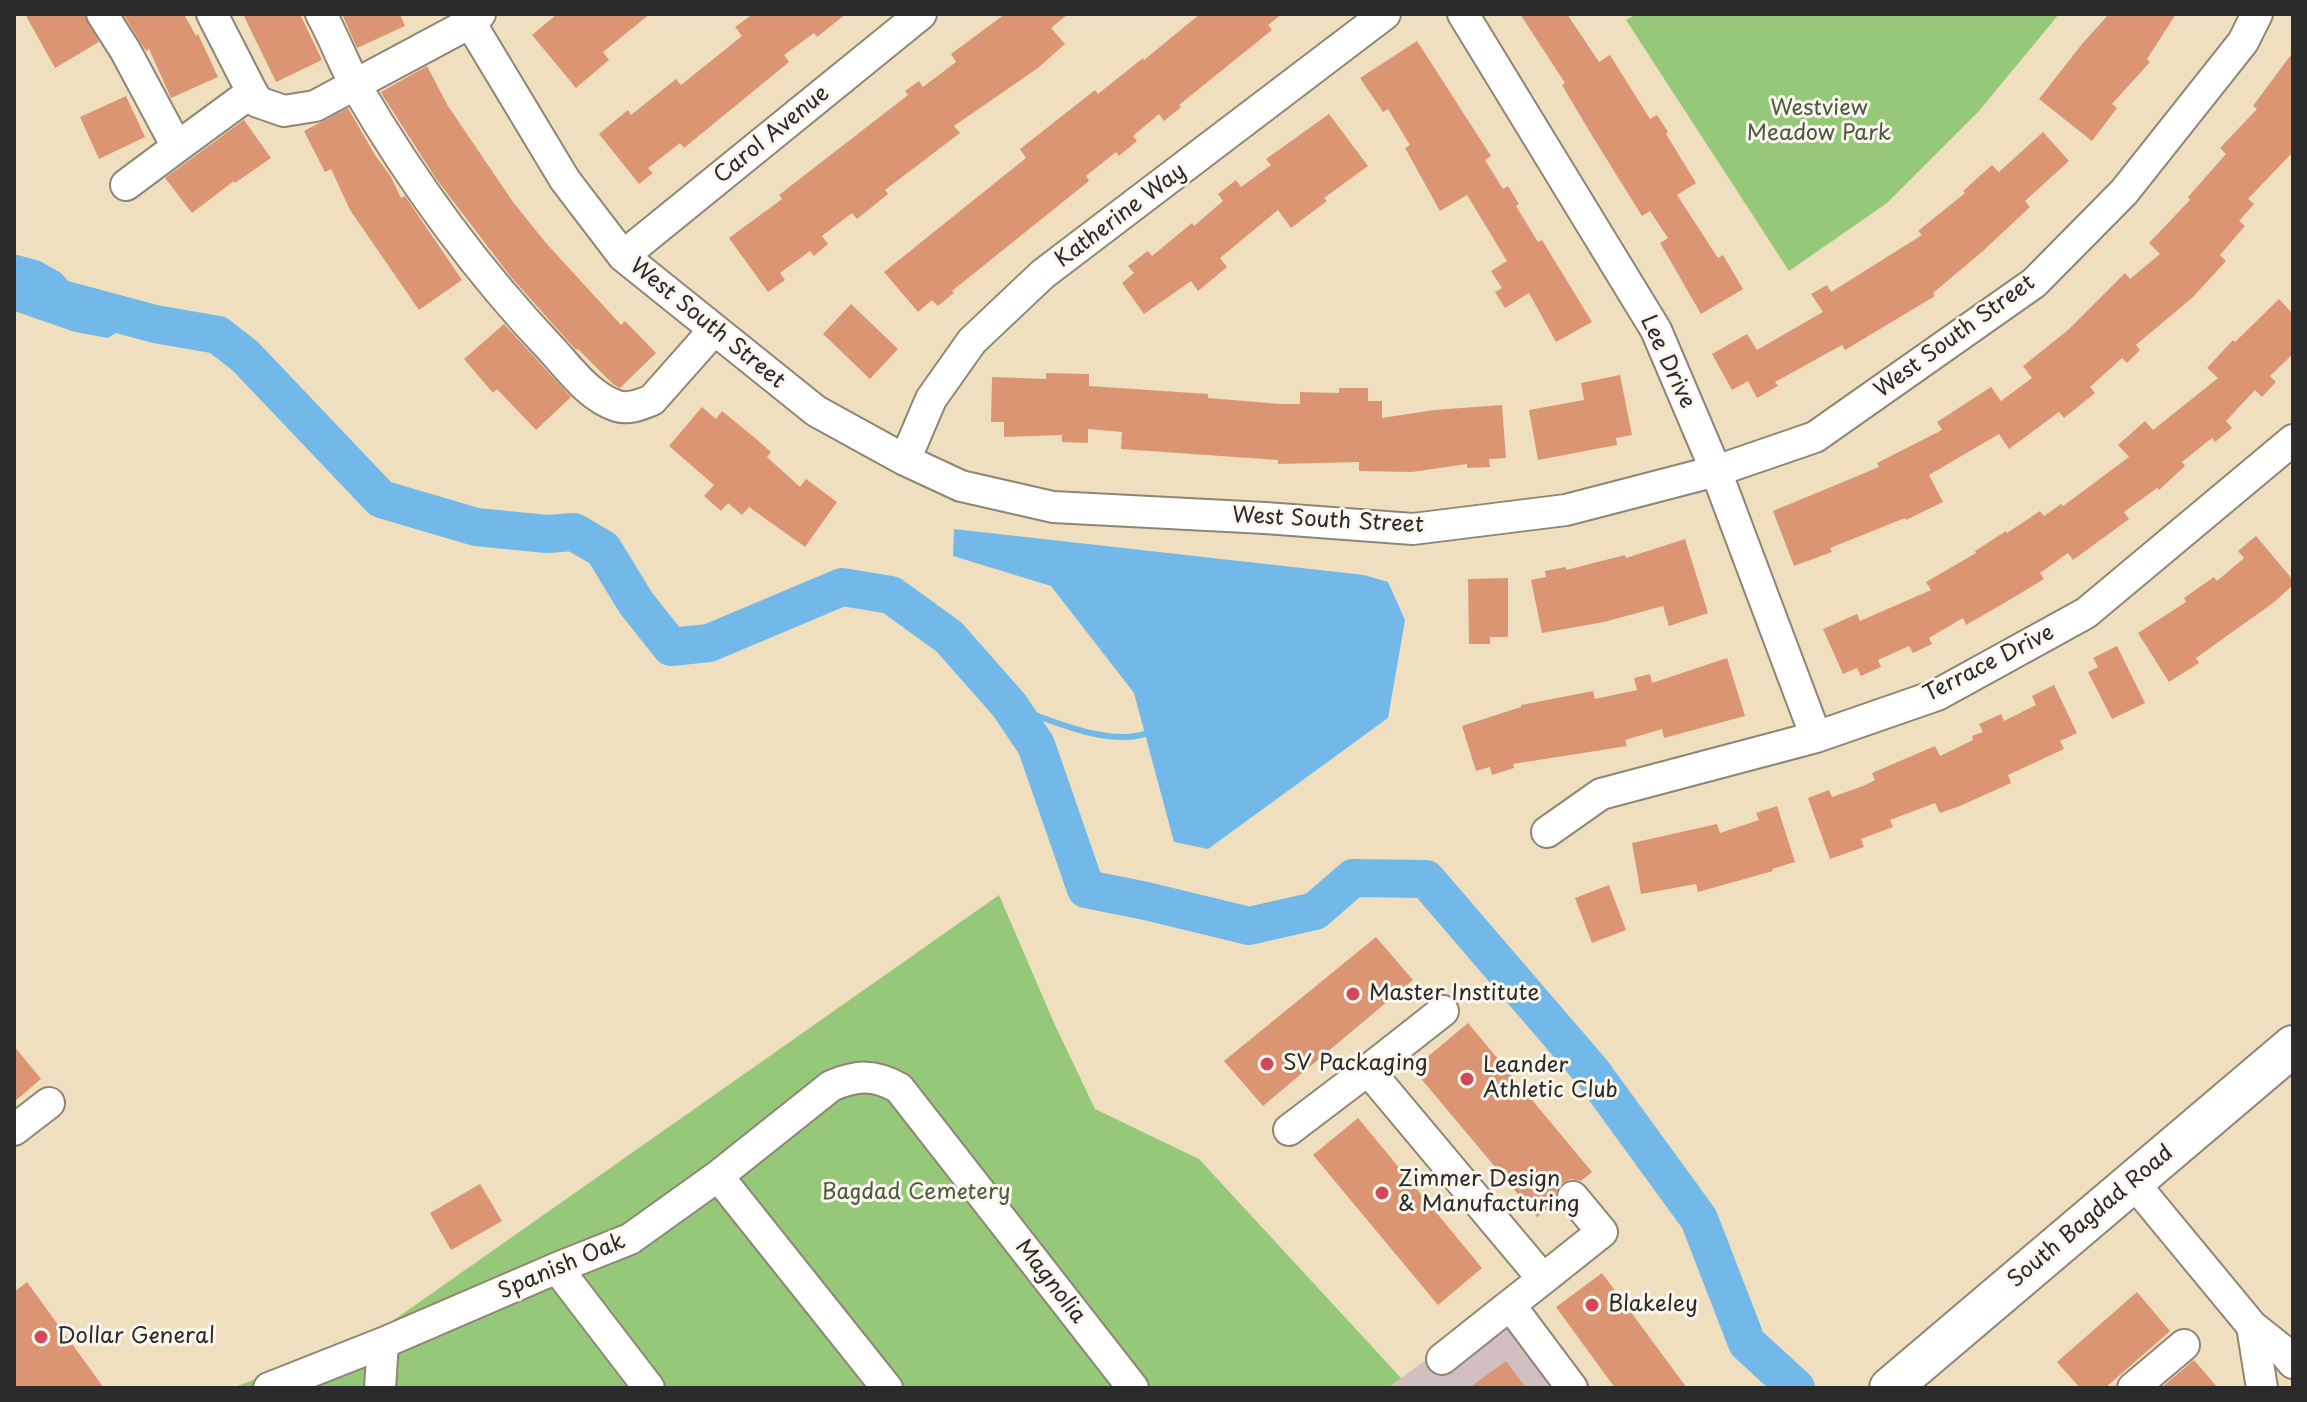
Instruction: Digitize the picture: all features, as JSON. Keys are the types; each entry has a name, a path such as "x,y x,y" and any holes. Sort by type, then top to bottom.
{"main road":[{"name":"South Bagdad Road","path":"1890,1388 2293,1046"}],"street":[{"path":"102,14 177,147"},
{"path":"212,14 258,102 284,111 315,106 472,17"},
{"path":"321,14 355,84 430,204 518,314 594,394 619,407 638,406 652,400 714,330"},
{"name":"Carol Avenue","path":"623,256 921,14"},
{"name":"Katherine Way","path":"905,460 931,399 972,341 1043,274 1385,14"},
{"name":"Lee Drive","path":"1463,14 1656,330 1716,471 1816,737"},
{"name":"West South Street","path":"472,17 565,180 623,256 816,411 905,460 961,486 1053,507 1413,529 1566,510 1716,471 1815,437 2034,283 2124,192 2243,42 2257,14"},
{"path":"126,185 252,92"},
{"name":"Terrace Drive","path":"1547,832 1601,794 1816,737 1937,695 2086,613 2293,440"},
{"path":"1289,1130 1443,1011"},
{"path":"1368,1070 1543,1279"},
{"name":"Spanish Oak","path":"269,1388 630,1239 718,1176 831,1086 868,1076"},
{"name":"Magnolia","path":"868,1076 899,1088 1133,1388"},
{"path":"14,1130 49,1103"},
{"path":"718,1176 887,1388"},
{"path":"2133,1182 2252,1326 2293,1363"},
{"path":"1442,1359 1602,1232 1573,1197"},
{"path":"557,1268 649,1388"},
{"path":"1510,1305 1572,1388"},
{"path":"2252,1326 2262,1388"},
{"path":"380,1388 383,1343"},
{"path":"2133,1388 2184,1345"}],"shaded area":[{"path":"1497,1309 1559,1388 1388,1388 1401,1378"}],"green space":[{"name":"Westview Meadow Park","path":"1636,14 2059,14 1979,111 1887,203 1789,271 1626,20"},
{"name":"Bagdad Cemetery","path":"999,895 1095,1109 1199,1159 1401,1378 1388,1388 232,1388 374,1334"}],"water":[{"path":"14,254 40,261 61,273 78,292 136,320 108,338 75,332 14,311"},
{"path":"954,529 1364,575 1388,582 1405,620 1388,718 1208,849 1174,842 1134,693 1051,586 953,556"}],"building":[{"path":"25,14 84,14 99,42 55,68"},
{"path":"123,14 184,14 196,36 198,34 218,77 171,98 149,49 146,51"},
{"path":"243,14 300,14 322,60 276,82"},
{"path":"342,14 400,14 405,26 357,48"},
{"path":"557,14 650,14 603,52 609,60 576,88 532,35"},
{"path":"753,14 846,14 817,37 814,33 784,55 789,62 684,148 680,143 648,168 653,173 639,184 599,134 628,110 631,115 676,79 681,85 742,36 735,27"},
{"path":"1005,14 1068,14 1051,28 1065,44 1038,68 954,126 960,133 885,190 888,194 857,219 852,213 822,236 828,244 814,256 810,251 780,273 785,280 768,292 729,238 782,199 779,195 908,95 905,91 919,81 923,87 956,62 951,54"},
{"path":"1200,14 1282,14 1268,25 1272,30 1179,105 1181,107 1164,121 1159,114 1133,136 1137,141 1119,156 1116,152 1086,176 1089,181 952,291 954,293 938,306 932,300 918,312 884,272 1026,158 1020,149 1095,90 1098,94 1144,60"},
{"path":"1520,14 1567,14 1599,62 1610,55 1650,119 1657,115 1668,132 1666,134 1696,183 1677,195 1718,258 1723,255 1743,289 1701,314 1660,243 1668,238 1650,211 1642,216 1562,85 1565,83"},
{"path":"2109,14 2176,14 2147,59 2150,62 2112,104 2117,108 2092,141 2039,99"},
{"path":"1417,41 1491,156 1485,160 1503,189 1508,186 1538,242 1542,240 1592,322 1556,342 1529,293 1505,308 1495,292 1502,288 1491,271 1507,261 1467,195 1440,211 1405,148 1410,145 1388,109 1383,112 1360,78"},
{"path":"2293,52 2293,152 2248,199 2254,204 2239,221 2245,226 2220,255 2226,261 2193,297 2136,345 2140,350 2127,363 2122,358 2090,387 2095,393 2064,418 2059,412 2009,449 1999,434 1929,475 1943,502 1794,566 1773,511 1879,467 1877,463 1942,430 1937,422 1991,387 2001,401 2032,378 2023,366 2068,330 2125,273 2130,279 2160,254 2149,243 2190,200 2188,197 2226,154 2220,148 2257,109 2253,106"},
{"path":"427,66 448,106 513,202 621,325 625,321 656,353 620,388 576,350 511,277 437,180 383,96 381,92"},
{"path":"126,96 145,137 99,159 80,117"},
{"path":"348,108 401,198 405,196 462,280 419,310 350,210 331,169 325,172 304,131"},
{"path":"1329,114 1368,166 1324,198 1327,201 1291,228 1278,210 1220,258 1227,267 1198,291 1191,281 1144,314 1122,283 1134,273 1128,266 1148,251 1152,256 1192,223 1194,226 1223,201 1218,194 1236,180 1241,187 1271,165 1266,159"},
{"path":"244,120 271,158 192,213 165,178"},
{"path":"2043,132 2069,161 2025,201 2030,207 1933,293 1935,296 1845,350 1842,345 1775,382 1778,386 1757,398 1748,381 1732,390 1712,354 1747,334 1757,350 1823,312 1811,294 1827,285 1831,292 1922,235 1918,231 1965,193 1963,191 1992,165 1999,172"},
{"path":"2279,299 2293,314 2293,354 2270,376 2276,382 2262,397 2255,390 2226,421 2232,428 2215,442 2212,438 2182,462 2185,466 2159,490 2157,488 2124,512 2129,519 2073,560 2068,553 2040,573 2044,579 2006,602 1966,625 1963,618 1929,638 1932,644 1913,653 1909,646 1878,660 1881,667 1861,676 1857,668 1843,674 1823,629 1857,614 1860,621 1931,590 1926,582 1976,553 2006,531 2040,511 2044,516 2061,504 2063,506 2129,457 2118,445 2145,421 2153,430 2218,378 2207,368"},
{"path":"851,304 898,349 870,379 823,334"},
{"path":"504,324 571,397 536,430 497,389 493,393 464,359"},
{"path":"1046,373 1089,374 1089,386 1208,394 1208,398 1280,404 1300,404 1300,392 1339,393 1339,388 1368,388 1368,401 1382,401 1382,418 1502,405 1506,458 1489,459 1490,467 1467,468 1467,464 1412,472 1359,471 1359,462 1278,464 1278,460 1121,449 1122,432 1088,429 1088,443 1062,442 1062,435 1004,437 1004,422 991,422 992,377 1046,379"},
{"path":"1620,375 1632,435 1616,438 1617,445 1538,460 1529,410 1584,400 1581,383"},
{"path":"702,407 716,419 722,411 771,452 767,457 800,487 806,479 837,502 805,547 749,507 742,515 728,503 721,511 704,496 714,485 669,446"},
{"path":"2256,536 2293,580 2293,585 2196,658 2199,663 2169,682 2138,633 2186,602 2184,598 2214,577 2217,581 2244,558 2238,551"},
{"path":"1685,539 1708,613 1669,626 1663,606 1604,622 1542,633 1531,580 1546,577 1545,571 1566,567 1566,570 1625,555 1626,558"},
{"path":"1508,578 1508,637 1490,637 1490,644 1469,644 1468,579"},
{"path":"2117,646 2145,703 2112,719 2088,672 2098,667 2093,658"},
{"path":"1727,658 1745,716 1664,738 1662,729 1625,740 1627,746 1513,764 1514,768 1492,775 1490,767 1476,771 1462,726 1521,705 1593,691 1595,699 1637,690 1634,678 1650,674 1652,683"},
{"path":"2054,685 2077,733 2060,741 2064,749 2008,775 2011,783 1960,806 1940,813 1935,803 1890,820 1893,827 1861,839 1864,847 1830,859 1808,798 1829,790 1832,797 1863,786 1875,780 1872,773 1935,746 1940,756 1983,732 1979,724 2001,714 2004,721 2036,705 2032,696"},
{"path":"1777,806 1795,862 1698,892 1696,884 1641,894 1632,843 1717,824 1720,833 1759,820 1756,813"},
{"path":"1609,885 1626,930 1592,943 1575,898"},
{"path":"1376,937 1413,980 1263,1106 1224,1061"},
{"path":"1468,1023 1592,1172 1581,1181 1571,1179 1562,1183 1556,1192 1556,1202 1537,1217 1413,1069"},
{"path":"14,1046 41,1079 14,1102"},
{"path":"1358,1118 1482,1268 1438,1305 1313,1155"},
{"path":"480,1184 502,1221 451,1250 430,1213"},
{"path":"1602,1273 1687,1388 1615,1388 1556,1307"},
{"name":"Dollar General","path":"27,1282 104,1388 14,1388 14,1292"},
{"path":"2137,1292 2170,1331 2105,1388 2080,1388 2057,1362"},
{"path":"2194,1360 2218,1388 2161,1388"},
{"path":"1506,1361 1526,1388 1469,1388"}],"waterway":[{"path":"14,286 155,324 218,335 245,356 381,499 476,527 547,534 574,532 603,549 636,603 671,647 709,643 842,587 891,595 949,637 1009,705 1036,745 1086,889 1249,926 1315,911 1353,878 1426,879 1592,1072 1699,1219 1747,1343 1796,1388"},
{"path":"1009,705 1099,735 1135,736 1150,732"}],"place":[{"name":"Master Institute","path":"1353,994"},
{"name":"SV Packaging","path":"1267,1064"},
{"name":"Leander Athletic Club","path":"1467,1079"},
{"name":"Zimmer Design & Manufacturing","path":"1382,1193"},
{"name":"Blakeley","path":"1592,1305"},
{"name":"Dollar General","path":"41,1337"}]}
